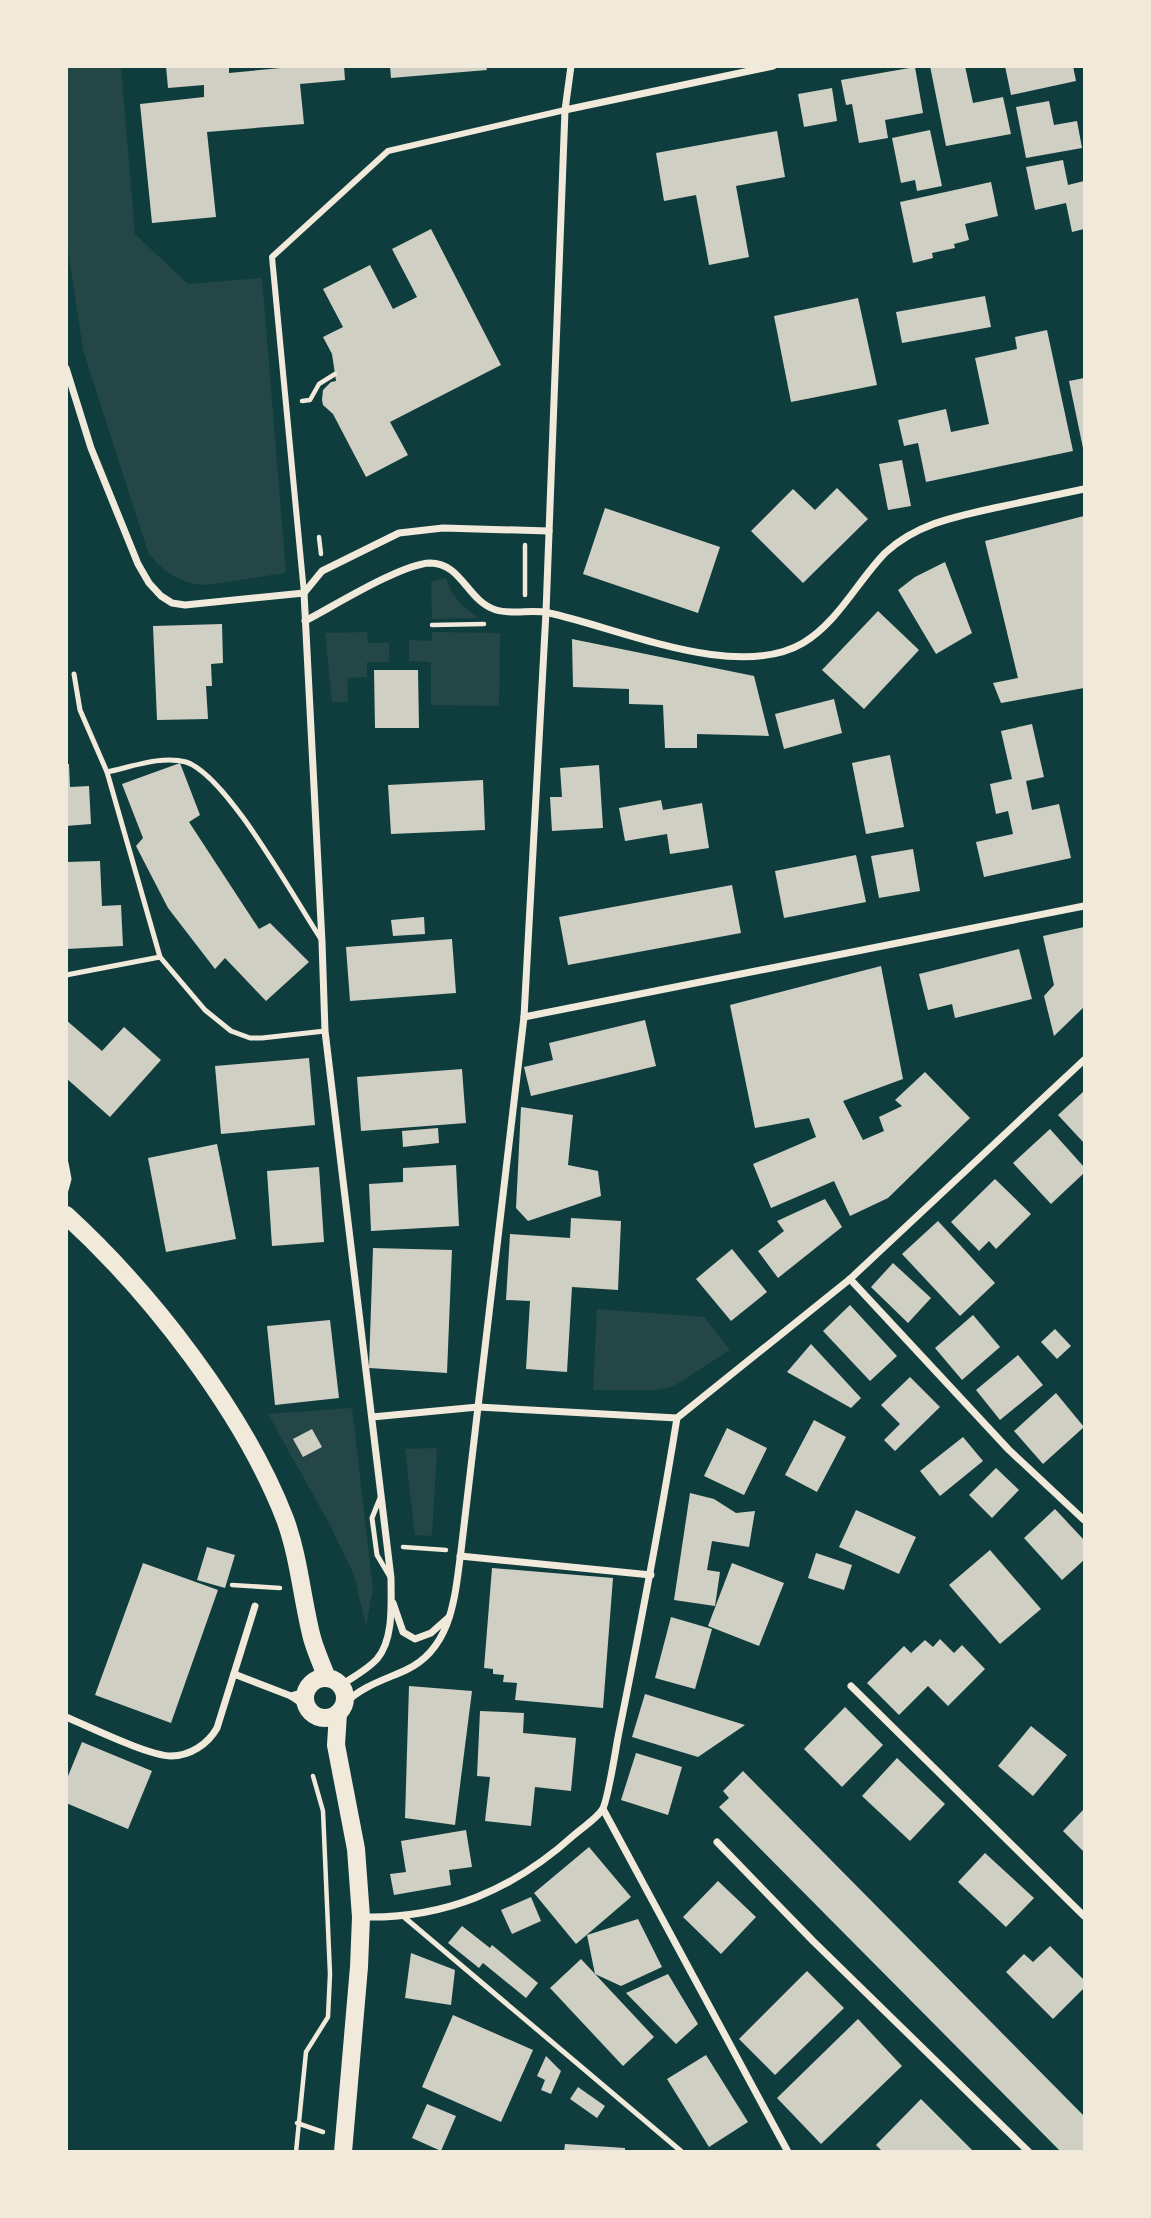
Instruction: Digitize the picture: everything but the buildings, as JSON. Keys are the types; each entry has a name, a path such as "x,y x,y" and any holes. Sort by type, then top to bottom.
{"main road":[{"path":"66,1215 125,1273 169,1326 214,1390 250,1449 287,1525 313,1639 315,1694 336,1745 356,1849 361,1917 359,1967 342,2151"},
{"path":"315,1694 329,1717 341,1708"},
{"path":"315,1694 345,1694 336,1745"}],"street":[{"path":"341,1708 370,1685 418,1663 441,1639 451,1615 461,1553 524,1017 546,612 565,110 571,66"},
{"path":"451,1615 423,1637 409,1637 403,1632 397,1619 391,1578 325,1031 305,621 272,257 388,151 773,66"},
{"path":"66,369 86,434 128,544 143,575 161,596 172,603 191,605 303,593 322,571 399,533 443,528 549,531"},
{"path":"305,621 402,570 429,563 444,564 453,570 476,598 489,607 502,611 546,612 705,654 747,658 765,656 800,645 819,631 885,553 902,538 921,528 958,516 1084,489"},
{"path":"524,1017 1084,906"},
{"path":"361,1917 404,1917 459,1903 520,1876 559,1848 603,1810 651,1575 677,1418 850,1279 1084,1060"},
{"path":"850,1279 1009,1450 1084,1520"},
{"path":"372,1417 478,1406 677,1418"},
{"path":"461,1553 651,1575"},
{"path":"234,1674 315,1694 368,1667 382,1651 389,1625 391,1578"},
{"path":"66,1717 160,1755 186,1754 202,1745 214,1734 255,1606"},
{"path":"851,1686 1084,1916"},
{"path":"603,1810 788,2151"},
{"path":"717,1842 813,1941 1029,2151"}],"lane":[{"path":"74,674 80,710 107,772 160,957 205,1010 231,1031 250,1038 325,1031"},
{"path":"107,772 159,761 184,762 205,772 245,820 322,942"},
{"path":"66,975 160,957"},
{"path":"66,1163 69,1179 66,1190"},
{"path":"380,1491 372,1518 374,1537 377,1555 391,1578"},
{"path":"404,1917 682,2151"}],"path":[{"path":"286,403 310,400 319,384 334,374"},
{"path":"524,530 524,612"},
{"path":"387,1546 461,1553"},
{"path":"296,2151 306,2052 328,2017 330,1974 323,1811 313,1776"}],"shaded area":[{"path":"66,67 121,67 135,234 188,284 262,278 286,573 197,584 173,576 148,552 83,350 66,236"},
{"path":"446,578 458,601 478,618 432,619 431,582"},
{"path":"367,632 368,643 389,643 389,662 367,662 367,677 347,678 348,702 332,702 325,633"},
{"path":"432,632 500,633 499,706 431,705 431,662 409,661 409,640 432,641"},
{"path":"597,1309 704,1317 730,1350 674,1386 656,1390 593,1390"},
{"path":"352,1408 373,1589 366,1626 354,1575 330,1525 268,1414"},
{"path":"437,1448 432,1536 415,1535 405,1449"}]}
